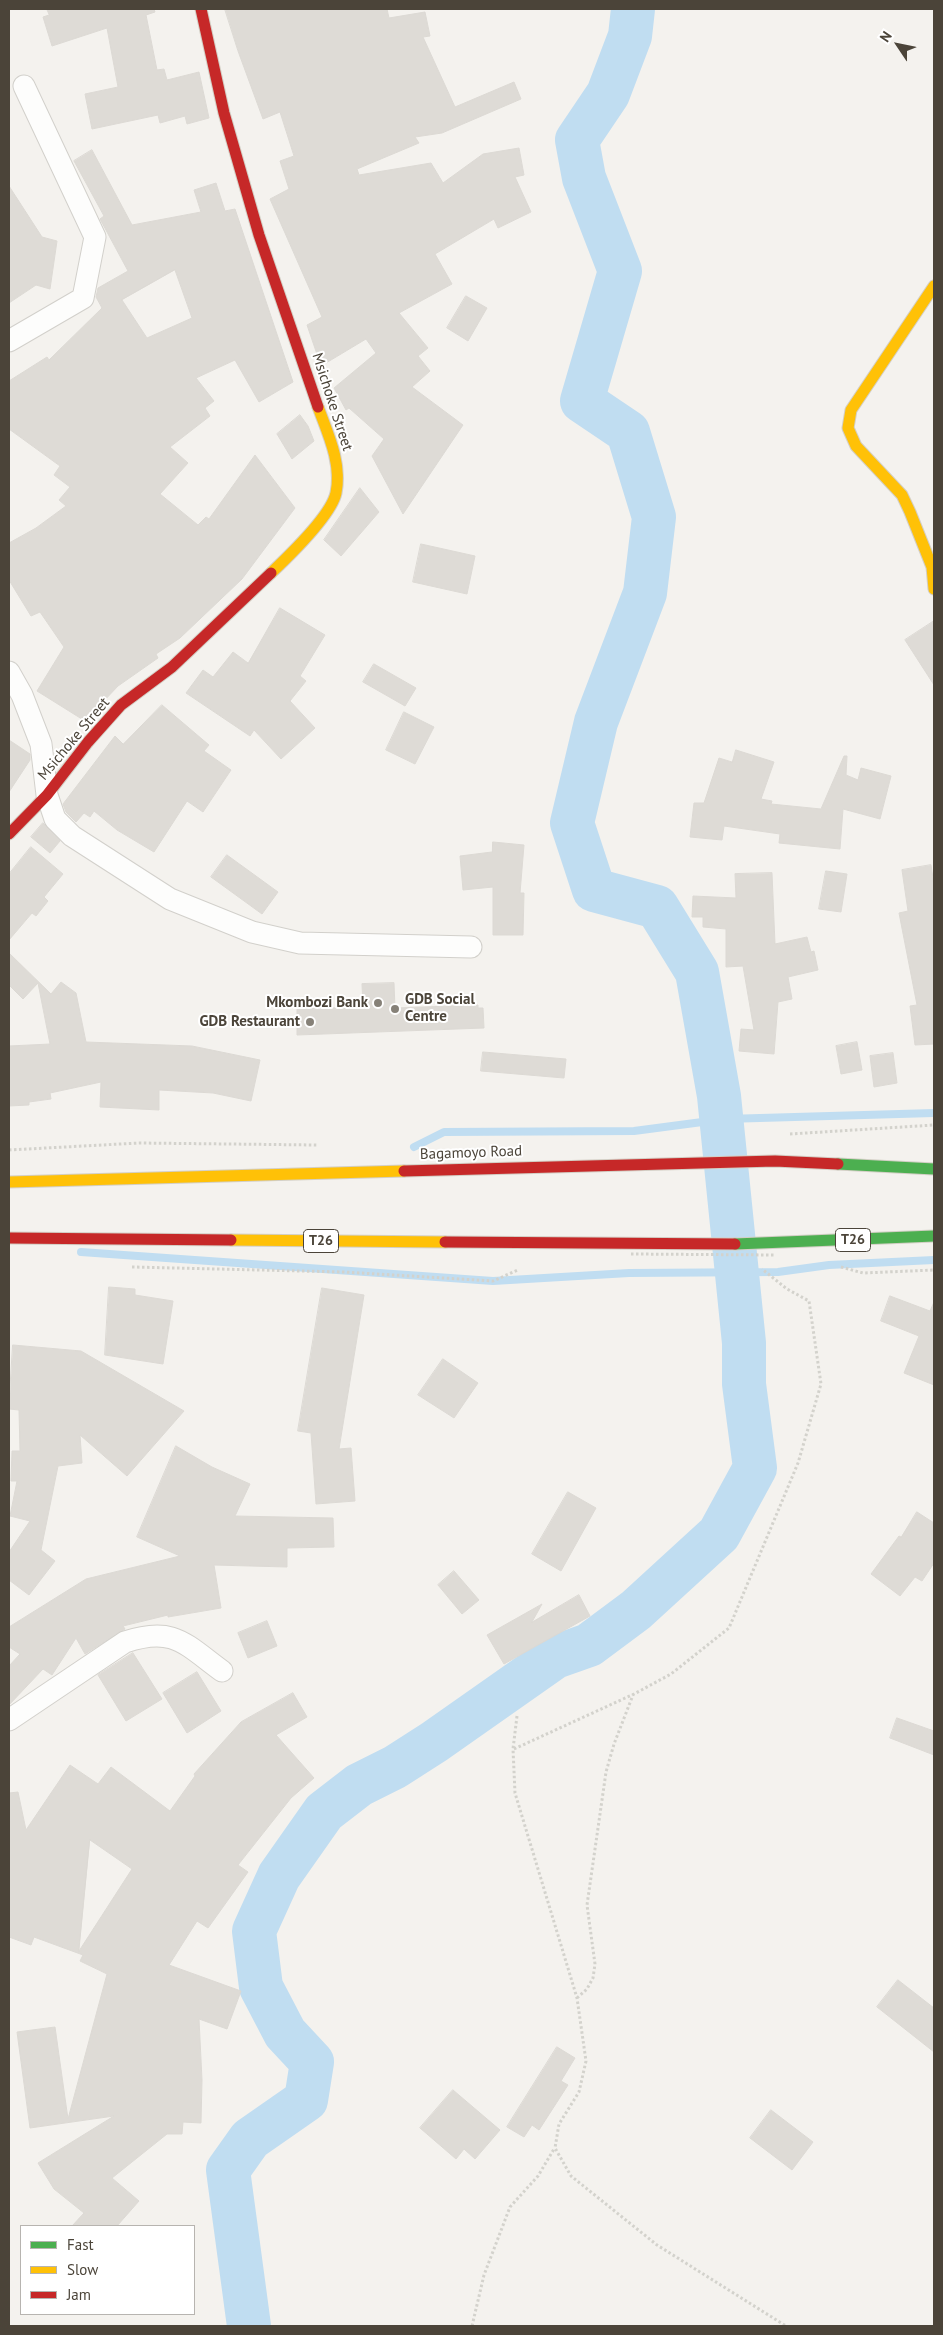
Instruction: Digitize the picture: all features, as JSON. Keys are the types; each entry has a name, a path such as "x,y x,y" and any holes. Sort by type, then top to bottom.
{"main road":[{"name":"Msichoke Street","path":"9,834 47,795 88,742 121,705 172,667 289,556 320,521 336,494 337,471 334,452 259,235 224,113 201,9"},
{"path":"934,286 851,410 848,428 856,446 902,495 932,566 934,589"},
{"name":"Bagamoyo Road","path":"9,1182 775,1161 934,1168"},
{"name":"T26","path":"9,1238 632,1249 934,1236"}],"street":[{"path":"9,341 83,298 95,237 24,86"},
{"path":"9,672 22,695 41,744 47,795 55,819 72,836 170,899 252,932 300,943 471,947"},
{"path":"9,1720 124,1642 146,1635 164,1634 176,1638 222,1671"}],"path":[{"path":"513,1749 634,1694 671,1674 729,1628 798,1463 821,1384 809,1301 762,1270 774,1243"},
{"path":"632,1249 774,1255"},
{"path":"577,1998 587,1989 593,1978 595,1964 587,1905 606,1772 614,1744 634,1694"},
{"path":"472,2326 484,2275 510,2207 538,2176 554,2148 559,2124 579,2092 586,2060 577,1998 515,1793 513,1749 517,1716"},
{"path":"554,2148 570,2176 656,2245 786,2326"}],"building":[{"path":"47,9 154,9 155,12 146,15 157,70 164,69 167,80 199,72 209,118 187,124 185,116 160,123 158,115 92,129 85,94 118,87 107,28 52,46 43,17 49,15"},
{"path":"225,9 387,9 389,18 425,12 430,36 423,37 455,107 514,82 521,99 442,133 415,137 419,143 357,169 359,175 431,163 443,183 483,154 519,148 524,175 515,177 531,212 498,228 494,219 435,254 452,284 399,313 428,348 418,356 430,371 412,387 463,425 403,514 372,456 384,439 349,408 346,410 334,388 376,353 366,339 321,366 307,325 322,317 270,199 289,189 280,161 294,156 280,112 263,119"},
{"path":"92,150 132,225 201,212 194,190 216,183 225,211 235,209 293,382 259,402 235,360 196,378 214,401 205,408 210,416 170,447 188,463 160,494 198,525 206,517 209,519 255,455 295,508 242,579 180,638 156,654 158,658 118,686 85,721 37,691 64,647 40,612 31,616 9,580 9,543 36,528 66,506 59,500 70,487 54,475 60,466 9,429 9,381 47,357 49,360 102,308 96,297 98,288 128,271 100,219 104,216 74,161","holes":["175,270 192,318 147,338 122,300"]},
{"path":"9,186 42,237 57,241 50,289 36,285 9,303"},
{"path":"466,296 487,308 468,341 447,328"},
{"path":"300,415 308,426 314,441 292,459 277,434"},
{"path":"360,488 379,512 341,556 324,540"},
{"path":"421,544 475,556 467,594 413,582"},
{"path":"280,608 325,635 300,676 306,681 290,701 315,728 281,759 254,730 250,736 186,693 203,670 213,677 233,652 248,663"},
{"path":"934,621 934,685 905,640"},
{"path":"374,664 416,688 405,706 363,682"},
{"path":"162,705 209,745 204,751 231,770 203,812 187,801 154,852 117,830 94,811 90,817 84,813 76,822 66,812 63,804 115,736 123,744"},
{"path":"404,712 434,727 415,764 386,750"},
{"path":"9,740 30,754 30,760 9,792"},
{"path":"736,750 774,762 761,799 772,801 771,804 821,809 844,756 847,756 846,775 858,780 861,768 891,776 880,819 843,809 840,849 779,843 780,834 724,826 722,840 690,837 694,803 704,803 719,758 732,762"},
{"path":"43,823 60,841 50,853 31,837"},
{"path":"493,842 524,845 520,893 524,893 523,935 493,935 493,887 463,890 460,856 492,852"},
{"path":"31,847 63,874 44,897 48,901 36,916 32,913 9,940 9,874"},
{"path":"227,855 278,892 262,914 211,877"},
{"path":"931,865 934,885 934,1044 915,1045 910,1006 917,1005 899,913 908,911 902,870"},
{"path":"826,871 847,874 841,912 819,909"},
{"path":"772,873 775,944 807,937 811,952 814,951 818,970 788,977 792,999 778,1002 774,1054 739,1051 741,1029 754,1030 743,966 726,967 726,929 703,927 703,917 692,917 693,896 736,898 735,874"},
{"path":"9,953 51,994 61,982 76,993 86,1042 192,1046 260,1060 251,1101 213,1093 159,1090 159,1110 100,1107 101,1082 50,1093 51,1099 29,1102 29,1105 9,1106 9,1046 50,1044 38,983 23,999 9,985"},
{"name":"GDB Social Centre","path":"394,983 395,1008 478,1005 478,1008 483,1008 484,1028 297,1035 297,1009 363,1007 362,984"},
{"path":"857,1042 862,1070 841,1074 836,1046"},
{"path":"483,1052 566,1059 564,1078 481,1071"},
{"path":"893,1053 897,1083 874,1087 870,1056"},
{"path":"109,1287 135,1289 135,1295 173,1301 163,1364 105,1355"},
{"path":"322,1288 364,1295 339,1449 351,1448 355,1501 316,1504 311,1433 298,1431"},
{"path":"890,1296 930,1311 934,1302 934,1385 904,1373 919,1336 881,1321"},
{"path":"13,1345 81,1351 184,1411 127,1476 80,1435 82,1463 58,1466 41,1550 55,1561 29,1595 9,1580 9,1552 30,1521 10,1516 17,1481 11,1481 12,1451 20,1451 19,1410 9,1409"},
{"path":"443,1359 478,1383 454,1418 418,1395"},
{"path":"176,1446 212,1467 250,1484 235,1516 333,1518 334,1547 287,1548 287,1567 214,1565 221,1608 168,1617 168,1615 123,1626 125,1629 85,1654 76,1638 52,1675 43,1669 9,1705 9,1666 20,1654 9,1647 9,1627 86,1579 180,1556 137,1537"},
{"path":"568,1492 596,1508 561,1571 532,1554"},
{"path":"917,1512 934,1523 934,1563 922,1581 915,1577 900,1596 871,1574 899,1536 901,1537"},
{"path":"454,1571 479,1600 462,1614 438,1585"},
{"path":"579,1595 590,1616 504,1664 487,1635 542,1604 532,1622"},
{"path":"267,1621 277,1646 248,1658 238,1633"},
{"path":"133,1653 162,1699 126,1721 98,1675"},
{"path":"197,1672 221,1711 187,1733 163,1693"},
{"path":"293,1693 307,1717 276,1735 314,1778 291,1798 238,1865 248,1872 208,1928 197,1921 169,1965 241,1991 227,2029 199,2019 202,2080 201,2123 183,2122 182,2134 167,2134 112,2178 139,2201 118,2225 73,2225 84,2213 54,2189 38,2163 114,2116 30,2128 17,2032 55,2027 68,2119 107,1974 80,1961 83,1955 34,1937 31,1945 9,1937 9,1793 18,1792 26,1830 70,1765 98,1784 111,1767 170,1811 195,1776 194,1774 241,1722","holes":["90,1840 132,1869 79,1951"]},
{"path":"897,1718 934,1731 934,1755 890,1738"},
{"path":"898,1980 934,2008 934,2052 877,2007"},
{"path":"557,2047 575,2058 561,2081 568,2085 539,2130 532,2125 524,2137 507,2127"},
{"path":"453,2090 500,2130 475,2159 464,2149 456,2159 420,2128"},
{"path":"771,2110 813,2142 792,2170 750,2138"}],"waterway":[{"path":"249,2326 228,2170 250,2139 306,2100 312,2062 285,2033 261,1987 254,1931 279,1876 324,1812 359,1785 395,1767 434,1742 555,1657 589,1645 636,1610 719,1534 755,1468 744,1384 744,1343 719,1096 697,972 657,907 594,890 572,823 596,722 645,593 654,517 628,432 582,401 620,271 584,178 577,140 608,94 630,36 633,9"},
{"path":"414,1147 444,1132 634,1131 725,1119 934,1113"},
{"path":"81,1252 493,1281 629,1273 778,1272 829,1265 934,1260"}],"traffic: fast":[{"path":"838,1164 934,1169"},
{"path":"735,1244 934,1236"}],"traffic: slow":[{"path":"934,286 851,410 848,428 856,446 902,495 932,567 934,589"},
{"path":"271,573 318,524 333,502 336,493 336,460 318,407"},
{"path":"9,1182 404,1171"},
{"path":"231,1240 445,1242"}],"traffic: jam":[{"path":"201,9 224,113 259,235 318,407"},
{"path":"9,834 47,795 88,742 121,705 172,667 271,573"},
{"path":"404,1171 775,1161 838,1164"},
{"path":"9,1238 231,1240"},
{"path":"445,1242 735,1244"}],"place":[{"name":"Mkombozi Bank","path":"378,1003"},
{"name":"GDB Social Centre","path":"395,1009"},
{"name":"GDB Restaurant","path":"310,1022"}]}
